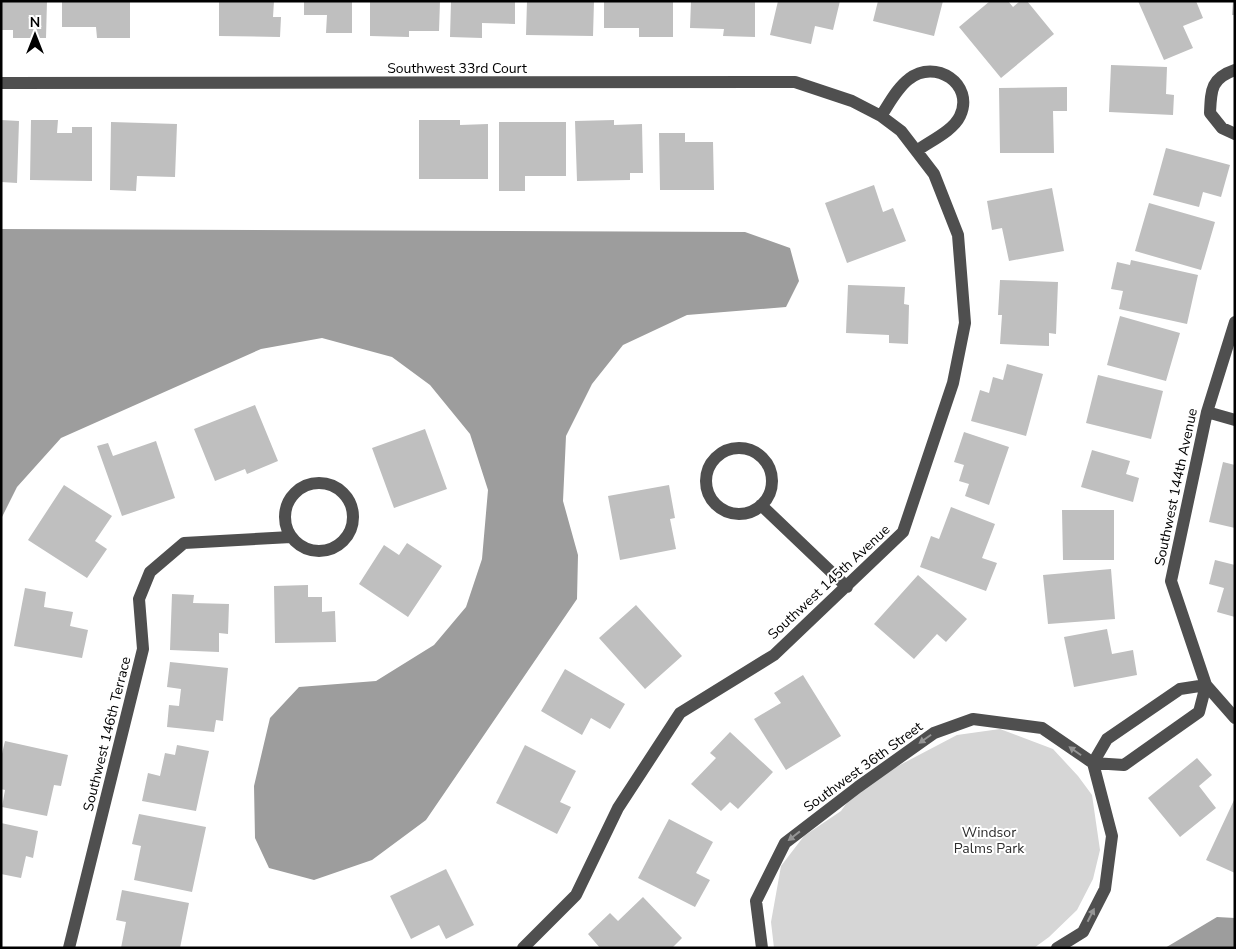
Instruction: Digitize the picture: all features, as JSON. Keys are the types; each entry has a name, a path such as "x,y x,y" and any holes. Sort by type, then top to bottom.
{"street":[{"path":"1235,70 1224,74 1211,88 1210,113 1222,128 1235,134"},
{"path":"881,116 909,79 920,73 934,71 952,78 960,86 962,93 963,103 960,116 954,125 918,150"},
{"name":"Southwest 33rd Court","path":"1,83 796,82 852,101 881,116 901,131"},
{"name":"Southwest 145th Avenue","path":"523,948 576,895 618,808 680,713 774,655 903,532 953,383 965,323 958,235 934,174 918,150 901,131"},
{"name":"Southwest 144th Avenue","path":"1206,685 1171,581 1207,412 1235,322"},
{"path":"1207,412 1235,420"},
{"path":"740,448 751,450 760,455 768,464 772,475 772,486 768,497 761,505 742,514 731,513 713,502 708,493 707,472 718,454 728,449 740,448"},
{"path":"311,484 328,485 343,493 349,502 352,518 348,534 332,549 309,550 299,545 291,537 284,516 289,500 301,488 311,484"},
{"path":"761,505 847,587"},
{"name":"Southwest 146th Terrace","path":"70,948 143,649 140,599 150,572 184,543 291,537"},
{"path":"1206,685 1235,718"},
{"path":"1057,948 1083,932 1105,889 1112,836 1093,763 1107,739 1180,689 1206,685"},
{"path":"1093,763 1124,765 1199,712 1206,685"},
{"name":"Southwest 36th Street","path":"762,948 756,901 785,843 934,733 973,719 1042,728 1093,763"}],"green space":[{"name":"Windsor Palms Park","path":"1000,729 1053,749 1078,776 1092,795 1100,850 1093,879 1077,910 1049,937 1034,948 774,948 771,922 781,866 804,836 841,811 858,787 957,735"}],"shaded area":[{"path":"1,229 745,232 790,248 799,281 786,307 687,315 623,345 592,384 566,436 563,501 578,555 577,599 426,820 372,860 314,880 269,868 255,838 254,786 270,718 299,687 376,681 434,645 466,607 482,559 488,490 470,434 430,385 392,357 322,338 261,349 61,438 17,487 1,519"},
{"path":"1217,917 1235,918 1235,948 1165,948"}],"building":[{"path":"1,1 47,1 46,38 13,38 13,30 1,30"},
{"path":"62,1 130,1 130,38 97,38 96,27 62,27"},
{"path":"219,1 274,1 273,17 281,17 280,37 219,36"},
{"path":"304,1 352,1 352,33 326,33 327,15 304,15"},
{"path":"370,1 440,1 439,31 409,31 409,37 370,36"},
{"path":"451,1 515,1 515,24 482,23 482,38 450,37"},
{"path":"527,1 594,1 593,36 526,35"},
{"path":"604,1 673,1 673,37 639,37 639,28 604,28"},
{"path":"691,1 755,1 755,37 723,36 724,29 690,28"},
{"path":"778,1 840,1 833,30 815,26 811,44 770,35"},
{"path":"878,1 943,1 934,36 873,21"},
{"path":"990,1 1008,1 1013,7 1020,1 1027,1 1054,34 1001,78 959,27"},
{"path":"1138,1 1196,1 1203,18 1183,26 1193,48 1164,60"},
{"path":"1233,1 1235,1 1235,15 1232,15"},
{"path":"1111,65 1167,67 1166,94 1174,95 1173,115 1109,112"},
{"path":"1067,87 1067,111 1053,111 1054,153 1000,153 999,88"},
{"path":"1,120 19,121 17,183 1,182"},
{"path":"31,120 58,120 57,133 72,133 72,127 92,127 92,181 30,180"},
{"path":"419,120 460,120 460,125 488,124 488,179 419,179"},
{"path":"614,120 614,125 642,124 643,173 630,173 630,180 577,181 575,121"},
{"path":"111,122 177,124 175,177 137,176 136,191 110,190"},
{"path":"499,122 566,122 566,176 525,176 525,191 499,191"},
{"path":"659,133 685,133 685,142 713,142 714,190 660,190"},
{"path":"1166,148 1230,165 1221,197 1203,192 1199,207 1153,195"},
{"path":"874,185 883,212 893,208 906,241 847,263 825,203"},
{"path":"1052,188 1064,251 1009,261 1002,228 992,230 987,201"},
{"path":"1149,203 1215,222 1201,270 1135,251"},
{"path":"1131,260 1198,275 1187,324 1119,309 1123,291 1111,289 1117,262 1130,265"},
{"path":"1000,280 1058,282 1056,334 1049,333 1049,346 1000,344 1002,315 998,315"},
{"path":"848,285 905,287 904,304 909,305 908,344 889,343 889,335 846,333"},
{"path":"1120,316 1180,333 1166,381 1107,365"},
{"path":"1007,364 1043,374 1026,436 971,421 980,390 989,393 993,377 1003,380"},
{"path":"1098,375 1163,391 1151,439 1086,423"},
{"path":"255,405 278,461 247,474 245,469 215,481 194,429"},
{"path":"425,429 447,489 394,508 372,448"},
{"path":"964,432 1009,447 989,505 965,496 969,484 959,481 964,465 954,462"},
{"path":"156,441 175,498 122,516 97,446 108,443 113,456"},
{"path":"1092,450 1130,461 1126,474 1139,478 1133,502 1081,487"},
{"path":"1223,462 1235,465 1235,528 1209,522"},
{"path":"64,485 112,516 95,541 107,549 87,578 28,540"},
{"path":"669,485 675,518 670,519 676,549 620,560 608,496"},
{"path":"951,507 995,524 982,558 997,563 986,591 920,567 931,536 939,539"},
{"path":"1062,510 1114,510 1114,560 1063,560"},
{"path":"407,543 442,566 408,617 359,584 384,545 399,555"},
{"path":"1215,560 1235,565 1235,617 1217,612 1224,588 1209,584"},
{"path":"1111,569 1115,619 1048,624 1043,575"},
{"path":"918,575 967,619 946,642 937,634 914,659 874,624"},
{"path":"308,585 308,597 322,597 322,612 335,611 336,642 275,643 274,586"},
{"path":"25,588 46,592 44,607 73,612 70,626 88,630 82,658 14,646"},
{"path":"172,594 194,595 193,603 229,604 228,634 219,633 219,652 170,650"},
{"path":"636,605 682,656 645,689 599,638"},
{"path":"1107,629 1112,654 1133,650 1137,675 1074,687 1064,637"},
{"path":"170,662 228,668 223,721 216,720 214,732 167,727 169,705 179,706 181,689 167,687"},
{"path":"565,669 625,704 610,729 591,718 582,735 541,711"},
{"path":"803,675 841,736 786,770 754,719 781,703 774,693"},
{"path":"730,732 773,772 738,809 730,802 721,811 691,784 716,758 710,753"},
{"path":"5,741 68,755 61,786 54,785 47,816 2,807 5,790 1,789 1,758"},
{"path":"177,745 209,751 196,811 142,801 148,773 160,776 165,753 175,755"},
{"path":"525,745 576,771 560,802 571,807 557,834 496,803"},
{"path":"1197,758 1212,775 1199,786 1216,808 1180,837 1148,798"},
{"path":"1235,798 1235,873 1206,860"},
{"path":"139,814 206,827 192,892 134,880 141,846 132,844"},
{"path":"669,819 713,842 696,873 710,880 695,907 638,878"},
{"path":"1,823 38,831 33,858 26,856 21,878 1,874"},
{"path":"446,869 474,925 446,939 439,925 411,939 390,896"},
{"path":"122,890 189,903 180,948 121,948 126,922 116,920"},
{"path":"643,897 682,938 672,948 600,948 588,934 610,913 618,921"}]}
